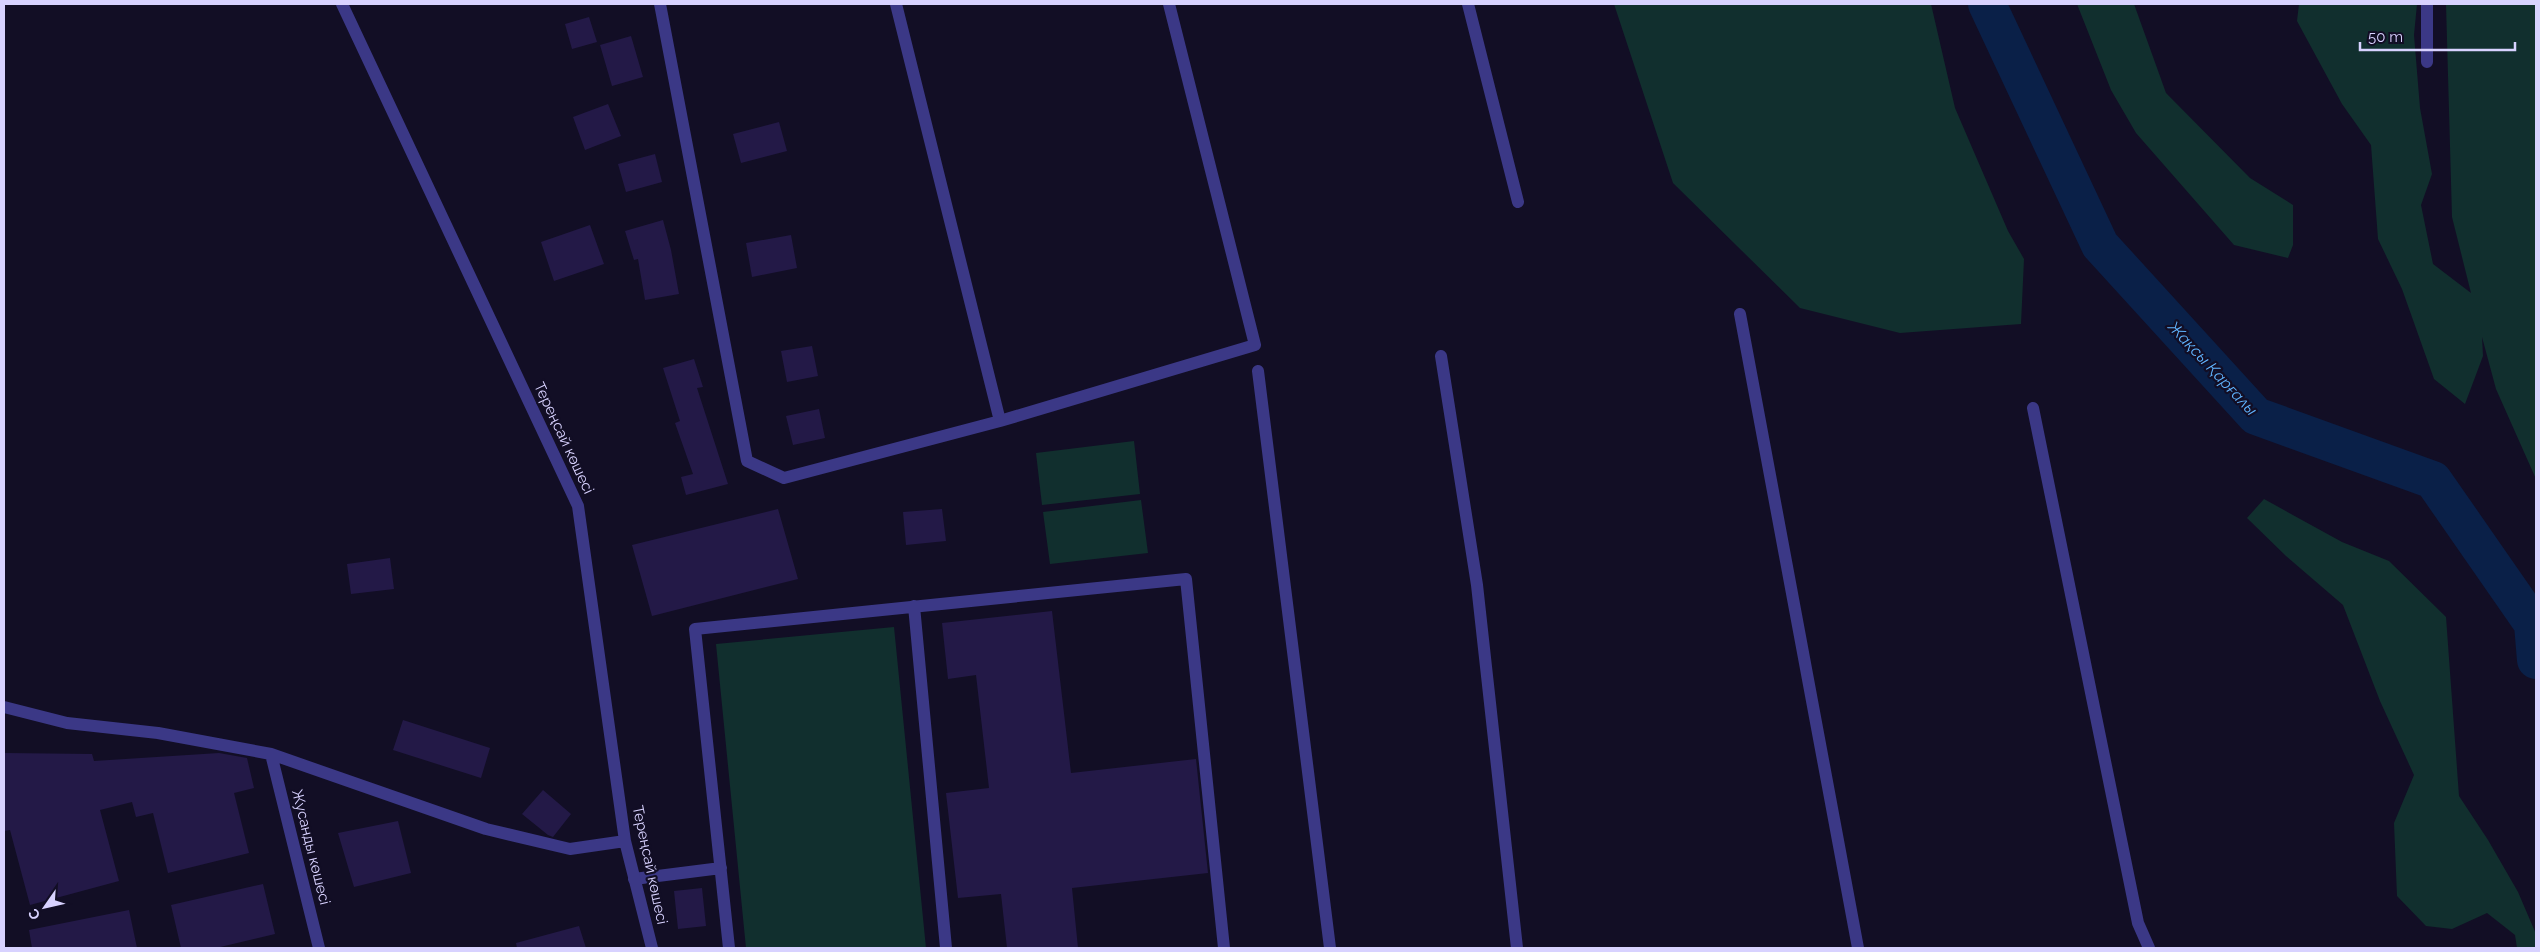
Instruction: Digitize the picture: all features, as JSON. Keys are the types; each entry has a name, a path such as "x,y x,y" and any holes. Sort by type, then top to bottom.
{"street":[{"name":"Тереңсай көшесі","path":"342,4 578,506 625,841 652,948"},
{"path":"660,4 747,461 784,478 1000,421 1255,345 1169,4"},
{"path":"896,4 1000,421"},
{"path":"1468,4 1518,202"},
{"path":"2427,4 2427,62"},
{"path":"1740,314 1858,948"},
{"path":"1441,356 1477,585 1516,948"},
{"path":"1258,372 1330,948"},
{"path":"2033,408 2138,923 2149,948"},
{"path":"729,948 695,629 1186,579 1224,948"},
{"path":"914,606 946,948"},
{"path":"4,707 68,723 158,733 271,754 486,829 570,848 625,841"},
{"name":"Жусанды көшесі","path":"271,754 319,948"},
{"path":"634,879 721,868"}],"green space":[{"path":"1614,4 1931,4 1955,108 2008,231 2024,259 2021,324 1900,333 1800,308 1673,183"},
{"path":"2077,4 2134,4 2166,93 2250,178 2293,205 2293,245 2288,258 2234,245 2136,133 2111,90"},
{"path":"2299,4 2417,4 2414,35 2420,108 2432,174 2421,205 2433,264 2471,293 2452,217 2446,4 2536,4 2536,479 2496,389 2482,337 2483,356 2465,404 2434,379 2402,289 2378,239 2371,145 2342,104 2297,21"},
{"path":"1134,441 1140,494 1042,505 1036,453"},
{"path":"2264,499 2342,542 2389,561 2446,617 2459,796 2488,840 2518,892 2536,934 2536,948 2517,948 2515,935 2487,913 2452,929 2426,926 2397,896 2394,823 2414,775 2380,701 2343,605 2286,556 2247,518"},
{"path":"1141,500 1148,553 1050,564 1043,512"},
{"path":"894,627 926,948 746,948 716,644"}],"building":[{"path":"589,17 597,42 572,49 565,24"},
{"path":"631,36 643,77 612,86 600,45"},
{"path":"608,104 621,136 585,150 573,117"},
{"path":"779,122 787,151 741,163 733,134"},
{"path":"655,154 662,182 626,192 618,164"},
{"path":"663,220 679,294 645,300 638,259 634,260 625,231"},
{"path":"590,225 604,264 554,281 541,242"},
{"path":"791,235 797,268 752,277 746,243"},
{"path":"812,346 818,376 787,382 781,351"},
{"path":"694,359 703,387 697,388 728,484 686,495 681,477 693,474 675,423 680,421 663,368"},
{"path":"819,409 825,438 793,445 786,416"},
{"path":"778,509 798,579 652,616 632,545"},
{"path":"942,509 946,541 906,545 903,512"},
{"path":"390,558 394,589 351,594 347,564"},
{"path":"1052,611 1071,773 1196,759 1208,873 1072,888 1078,948 1007,948 1001,894 958,898 946,793 989,788 976,675 948,679 942,623"},
{"path":"403,720 490,748 481,778 393,750"},
{"path":"4,753 92,754 94,761 219,753 247,758 254,788 234,793 249,853 168,873 153,813 136,817 132,802 100,810 119,881 30,905 10,830 4,831"},
{"path":"543,790 571,814 553,837 522,814"},
{"path":"398,821 411,873 354,887 338,833"},
{"path":"263,884 275,934 216,948 181,948 171,905"},
{"path":"702,888 706,926 678,929 674,891"},
{"path":"129,910 137,948 32,948 29,930"},
{"path":"579,926 586,948 517,948 516,943"}],"waterway":[{"name":"Жақсы Қарғалы","path":"1987,4 2100,245 2256,416 2433,480 2533,624 2536,660"}]}
